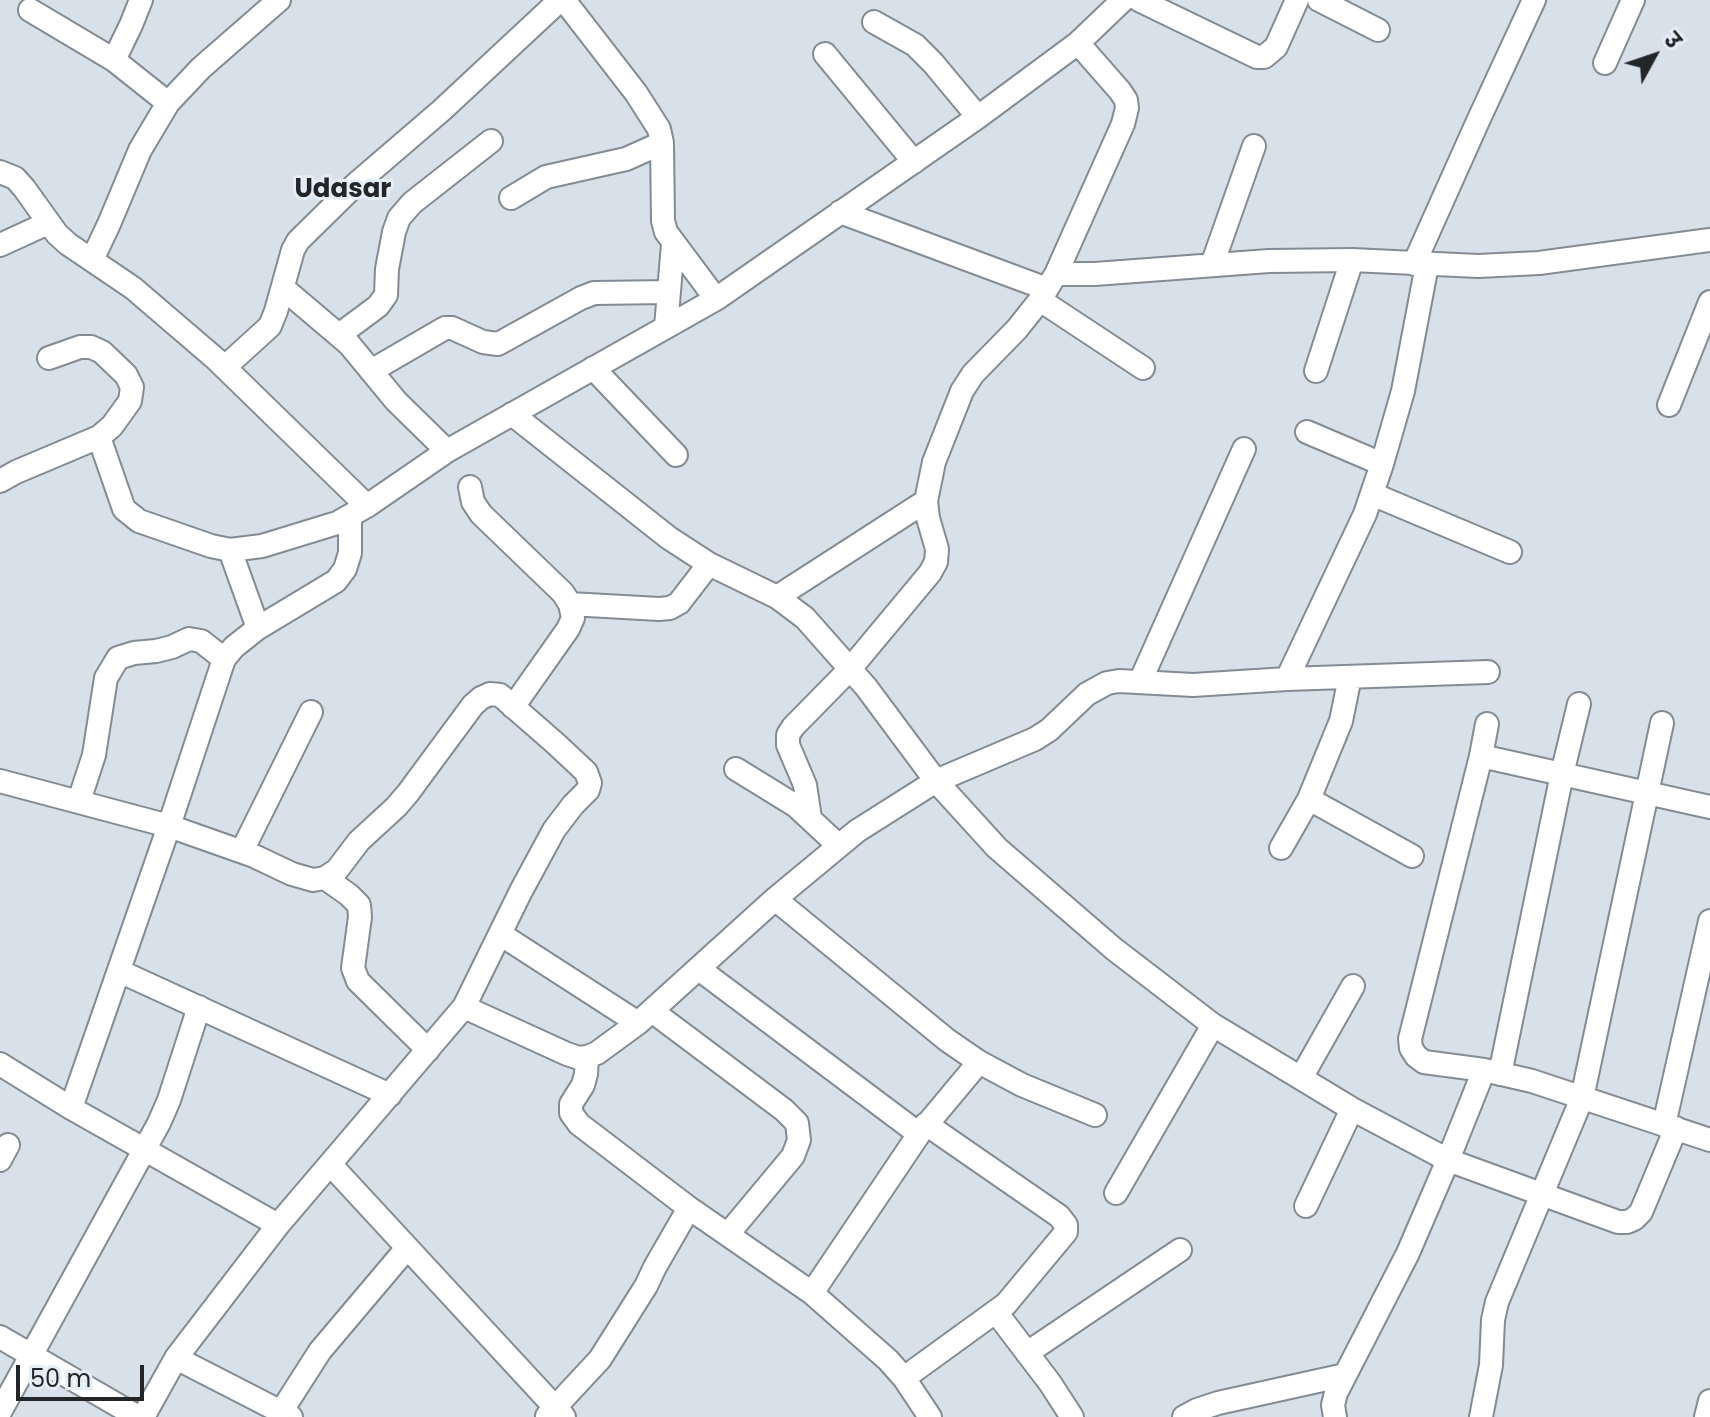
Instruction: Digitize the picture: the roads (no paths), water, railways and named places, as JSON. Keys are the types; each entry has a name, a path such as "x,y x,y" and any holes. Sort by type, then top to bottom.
{"street":[{"path":"114,60 141,0"},
{"path":"92,260 140,150 168,103 201,68 279,0"},
{"path":"225,367 270,326 298,241 357,183 562,0 636,93 659,129 666,232 716,299"},
{"path":"99,437 124,509 139,521 230,550 262,546 320,530 358,512 447,451 716,299 978,117 1078,43 1123,0"},
{"path":"1139,0 1257,57 1264,57 1276,47 1297,0"},
{"path":"1319,0 1378,30"},
{"path":"1287,679 1372,494 1403,391 1421,264 1478,121 1534,0"},
{"path":"1605,63 1633,0"},
{"path":"30,10 114,60 168,103"},
{"path":"874,22 915,45 978,117"},
{"path":"810,818 805,785 788,745 788,735 850,669 930,573 936,562 937,549 926,501 934,462 962,391 973,374 1017,329 1048,288 1123,124 1126,100 1078,43"},
{"path":"825,54 914,162"},
{"path":"339,335 378,306 386,295 387,269 399,218 412,203 491,141"},
{"path":"511,198 546,177 626,159 662,143"},
{"path":"1212,265 1254,146"},
{"path":"0,172 15,178 48,223 68,244 133,288 225,367 358,512"},
{"path":"840,212 1048,288 1143,368"},
{"path":"0,245 48,223"},
{"path":"1048,288 1095,274 1212,265 1352,260 1478,266 1539,263 1710,240"},
{"path":"666,327 673,244"},
{"path":"1316,371 1352,260"},
{"path":"283,288 349,344 396,401 447,451"},
{"path":"371,371 445,328 452,328 483,342 498,344 594,293 669,292"},
{"path":"1669,405 1710,302"},
{"path":"0,481 99,437 112,426 130,401 132,387 126,375 102,352 91,347 80,347 49,358"},
{"path":"593,368 676,455"},
{"path":"512,414 669,538 709,564 777,597 805,618 850,669 936,781 997,848 1114,949 1213,1025 1352,1109 1448,1160 1618,1222 1634,1219 1641,1212 1670,1126 1710,921"},
{"path":"1307,432 1382,464"},
{"path":"1140,682 1244,449"},
{"path":"470,487 473,502 481,514 563,593 570,604 573,618 513,707"},
{"path":"1372,494 1510,552"},
{"path":"777,597 926,501"},
{"path":"71,1108 224,659 258,628 336,581 345,569 358,512"},
{"path":"230,550 258,628"},
{"path":"570,604 670,608 679,603 709,564"},
{"path":"79,801 94,755 106,678 118,658 172,647 189,639 201,641 224,659"},
{"path":"464,1007 567,1054 579,1058 597,1053 645,1017 838,845 936,781 1035,739 1087,694 1107,683 1193,685 1488,672"},
{"path":"1281,848 1309,799 1341,721 1350,677"},
{"path":"0,781 169,826 313,880 325,878 337,870 359,841 402,800 473,705 490,694 500,695 586,772 590,783 588,790 554,830 464,1007 278,1225 176,1358 141,1417 0,1337"},
{"path":"1335,1417 1333,1405 1336,1393 1408,1253 1448,1160 1492,1072 1579,704"},
{"path":"242,851 311,712"},
{"path":"1481,1417 1491,1365 1497,1302 1582,1098 1662,723"},
{"path":"1487,724 1410,1039 1411,1048 1424,1062 1532,1081 1710,1140"},
{"path":"1481,756 1710,807"},
{"path":"736,769 796,806 838,845"},
{"path":"1309,799 1412,856"},
{"path":"325,878 359,905 353,968 358,981 428,1050"},
{"path":"775,899 947,1040 979,1062 1022,1085 1095,1115"},
{"path":"500,934 645,1017 784,1110 797,1123 799,1140 793,1156 728,1234"},
{"path":"699,969 922,1129 1064,1220 1066,1232 1006,1304 904,1378"},
{"path":"119,971 390,1095"},
{"path":"1301,1078 1353,986"},
{"path":"0,1412 145,1150 169,1100 199,1007"},
{"path":"1116,1193 1213,1025"},
{"path":"587,1057 583,1085 571,1104 571,1113 579,1124 689,1208 812,1293 888,1360 930,1417"},
{"path":"812,1293 922,1129 979,1062"},
{"path":"0,1064 71,1108 278,1225"},
{"path":"1306,1206 1352,1109"},
{"path":"330,1164 555,1414 605,1352 689,1208"},
{"path":"176,1358 286,1415 320,1351 407,1248"},
{"path":"1027,1353 1180,1250"},
{"path":"996,1312 1072,1417"},
{"path":"1184,1417 1218,1403 1345,1375"},
{"path":"1706,1417 1710,1401"}],"district":[{"name":"Udasar","path":"343,190"}]}
